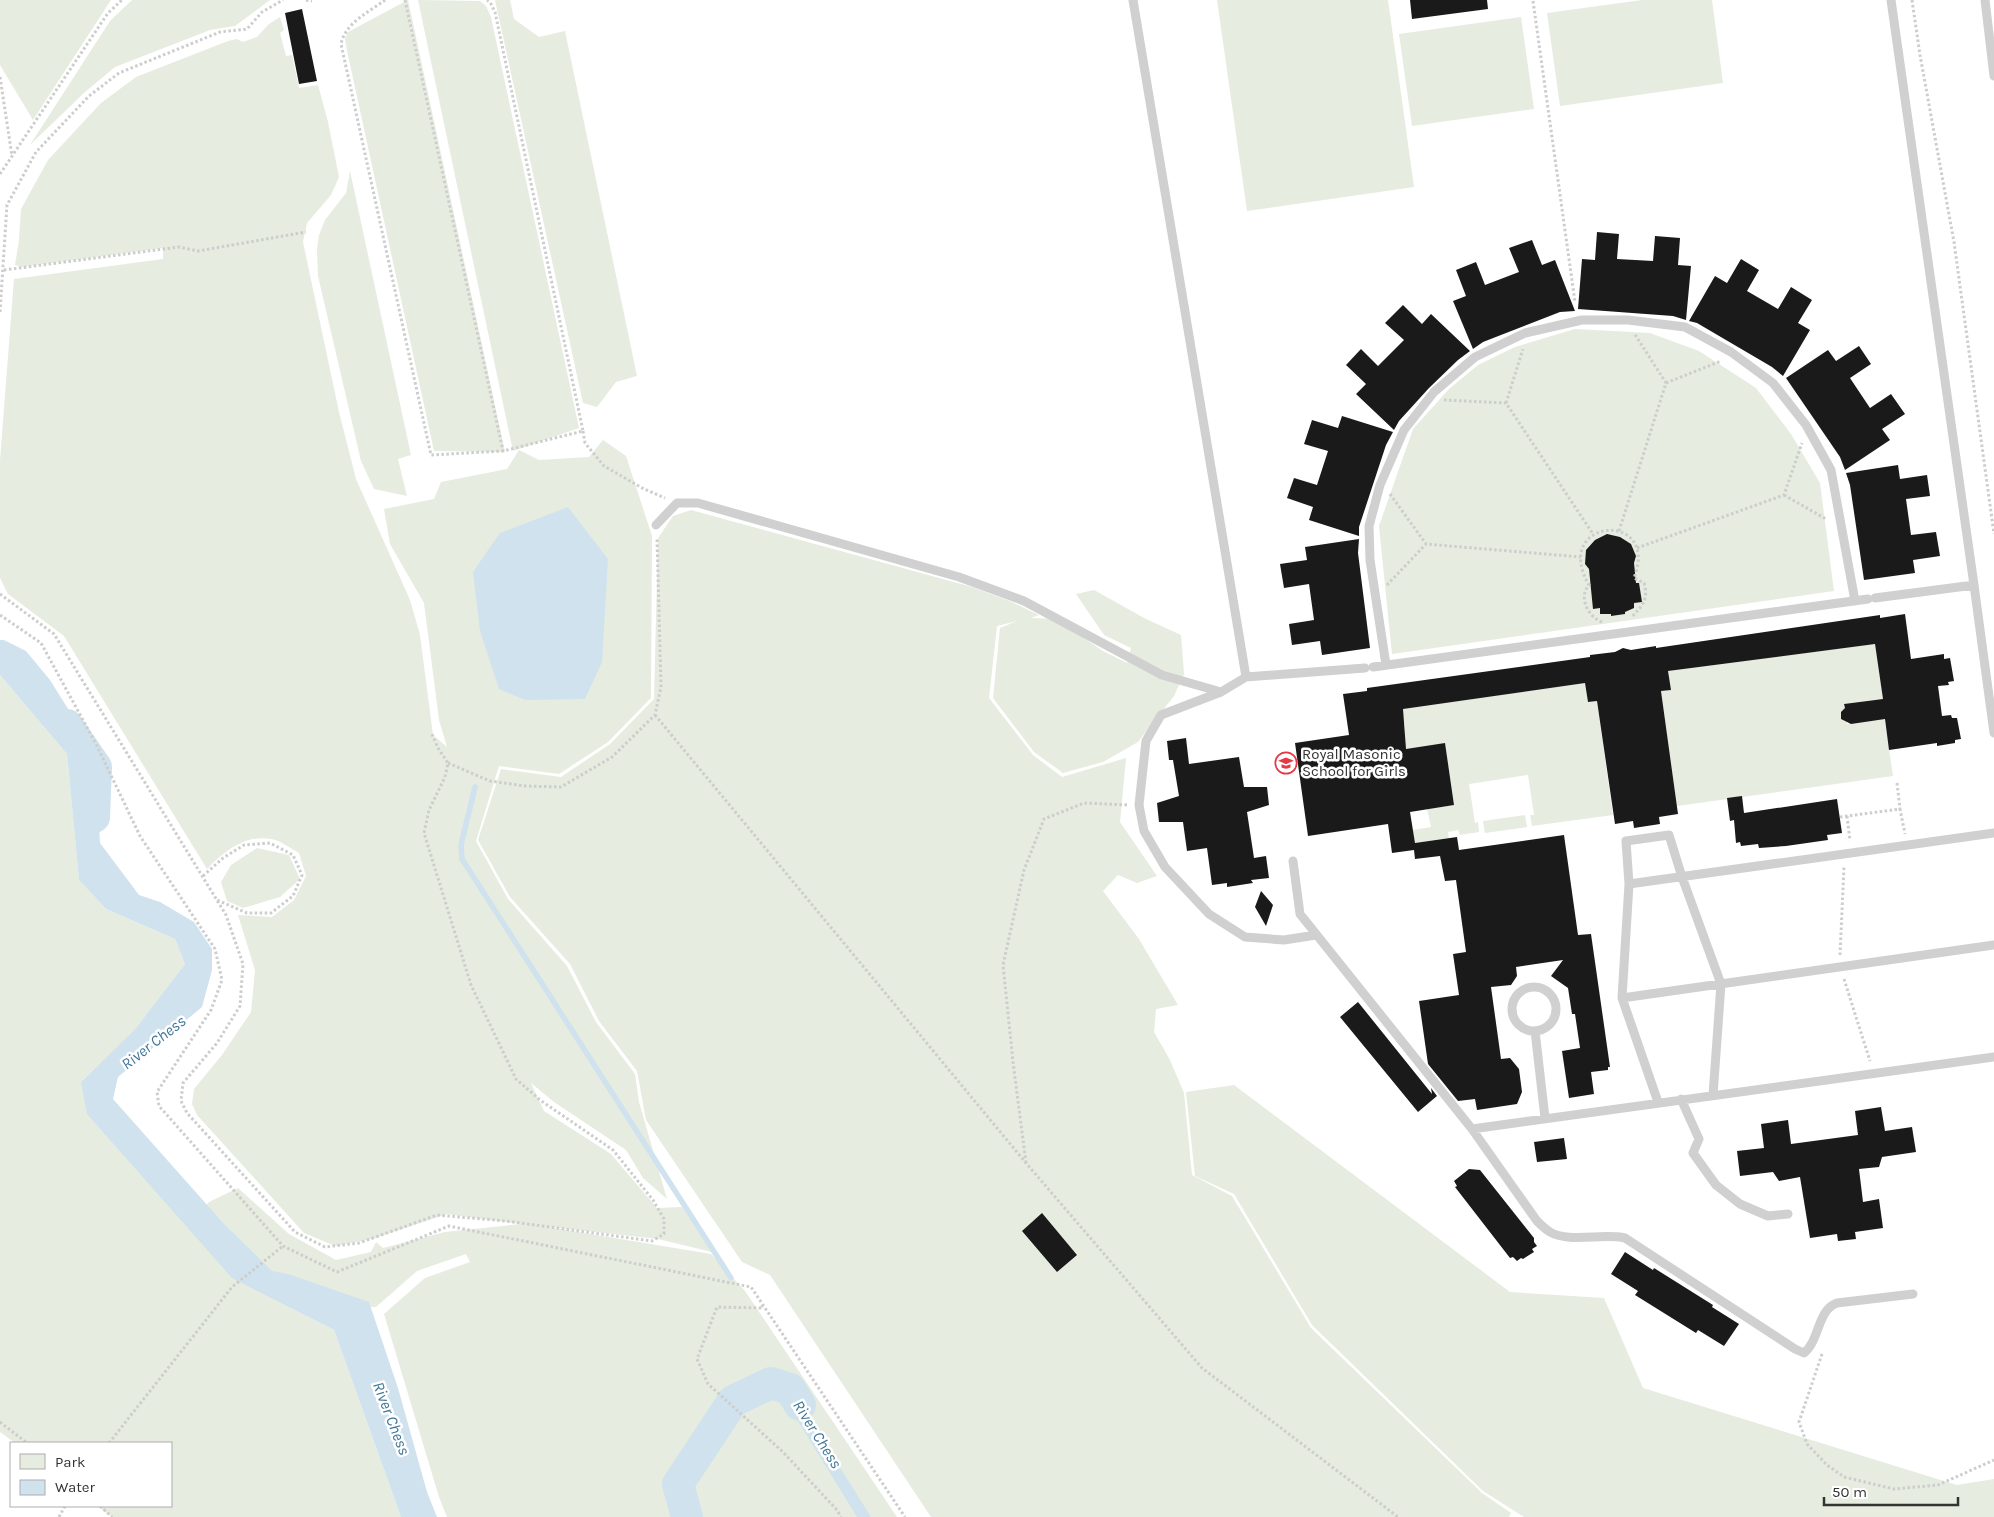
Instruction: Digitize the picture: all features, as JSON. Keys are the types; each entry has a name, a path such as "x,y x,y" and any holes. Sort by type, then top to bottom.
{"lane":[{"path":"1132,0 1246,677"},
{"path":"1891,0 1994,733"},
{"path":"1985,0 1994,76"},
{"path":"1386,665 1370,560 1369,526 1382,482 1404,430 1434,392 1475,357 1529,332 1582,320 1626,320 1684,328 1736,355 1773,383 1807,428 1831,470 1855,601"},
{"path":"656,525 677,503 698,503 959,577 1024,602 1162,675 1221,692"},
{"path":"1316,935 1284,940 1245,937 1209,914 1165,867 1144,831 1139,805 1146,740 1161,715 1221,692 1246,677 1369,668 1974,585"},
{"path":"1630,884 1994,832"},
{"path":"1658,1102 1622,998 1630,884 1626,841 1669,834 1682,877 1722,984 1713,1095"},
{"path":"1293,861 1300,914 1472,1129 1537,1222 1551,1233 1568,1236 1616,1236 1625,1238 1804,1353 1809,1349 1831,1305 1838,1302 1913,1294"},
{"path":"1622,998 1994,945"},
{"path":"1535,987 1542,989 1553,999 1555,1013 1548,1025 1535,1031 1522,1027 1517,1022 1512,1009 1516,996 1528,988 1535,987"},
{"path":"1535,1031 1546,1118"},
{"path":"1472,1129 1994,1057"},
{"path":"1681,1099 1699,1139 1693,1153 1716,1185 1740,1204 1768,1216 1788,1214"}],"path":[{"path":"0,174 108,13 122,0"},
{"path":"0,312 7,206 36,152 89,96 120,73 220,32 247,29 262,12 283,0"},
{"path":"306,0 312,1"},
{"path":"385,0 348,28 343,35 341,44 431,455 503,451 583,431"},
{"path":"405,0 503,451"},
{"path":"487,0 495,12 585,443 604,466 644,489 677,503"},
{"path":"1912,0 1920,55 1954,242 1994,534"},
{"path":"1533,1 1575,302"},
{"path":"0,77 12,157"},
{"path":"4,270 179,247 198,251 306,232"},
{"path":"1626,320 1666,383"},
{"path":"1506,403 1529,332"},
{"path":"1666,383 1736,355"},
{"path":"1619,531 1666,383"},
{"path":"1428,399 1506,403"},
{"path":"1506,403 1593,534"},
{"path":"1784,494 1807,428"},
{"path":"1382,482 1426,544 1580,557"},
{"path":"1784,494 1843,528"},
{"path":"1637,548 1784,494"},
{"path":"431,732 438,748 448,763 490,781 525,786 561,788 612,756 655,715 661,687 656,525"},
{"path":"1604,622 1593,616 1585,604 1585,592 1590,585 1582,570 1580,557 1581,550 1586,541 1593,534 1602,530 1612,529 1630,537 1637,548 1640,564 1634,578 1644,583 1645,602 1631,619 1618,621 1620,633"},
{"path":"1376,596 1426,544"},
{"path":"0,594 54,634 226,915 242,964 240,1006 217,1043 183,1083 181,1101 186,1114 295,1232 325,1248 359,1243 437,1215 506,1221 652,1240 664,1234 664,1219 653,1200 612,1150 540,1100 516,1078 471,985 424,833 429,810 446,777 448,763"},
{"path":"0,615 41,642 96,744 140,836 215,949 222,980 211,1010 157,1092 159,1106 282,1247 337,1272 449,1226 751,1287 906,1517"},
{"path":"655,715 1026,1164 1202,1368 1398,1517"},
{"path":"1896,783 1906,845"},
{"path":"1026,1164 1003,965 1024,870 1044,819 1084,803 1139,805"},
{"path":"1840,817 1900,809"},
{"path":"1847,816 1852,853"},
{"path":"203,876 223,858 244,845 270,843 293,855 302,875 293,896 271,913 247,913 217,900"},
{"path":"110,1442 232,1287 282,1247"},
{"path":"760,1300 763,1308 717,1307 697,1359 708,1384 736,1412 783,1452 837,1510 841,1517"},
{"path":"1824,1349 1799,1422 1807,1444 1827,1465 1844,1477 1894,1489 1938,1485 1994,1460"},
{"path":"0,1422 26,1442"},
{"path":"101,1507 112,1517"}],"green space":[{"path":"0,0 111,0 33,120 0,65"},
{"path":"132,0 270,0 235,26 210,30 115,67 85,92 30,145 110,21"},
{"path":"408,0 505,452 434,451 346,46 345,38 348,32"},
{"path":"418,0 480,1 486,6 491,17 579,428 513,451"},
{"path":"495,0 510,0 514,19 539,37 565,31 637,376 616,382 597,407 583,403"},
{"path":"1217,0 1388,0 1414,187 1247,211"},
{"path":"1642,0 1712,0 1723,83 1560,106 1547,13"},
{"path":"280,17 284,30 280,33 286,56 292,55 299,88 318,85 328,122 339,177 331,195 307,223 303,242 339,412 356,479 410,600 420,635 433,735 447,747 439,720 424,603 390,544 384,509 434,499 441,482 507,469 519,450 539,460 589,457 603,440 626,456 652,536 651,698 608,742 559,774 499,766 476,841 508,899 567,966 596,1022 635,1074 639,1102 667,1199 643,1178 626,1150 554,1102 531,1083 544,1111 611,1154 657,1208 682,1207 712,1252 658,1239 542,1226 711,1254 745,1291 897,1517 447,1517 439,1497 384,1314 425,1278 470,1262 466,1254 417,1271 376,1307 293,1309 334,1330 401,1517 112,1517 98,1507 172,1507 172,1442 14,1442 0,1432 0,675 67,754 79,880 106,909 175,939 185,964 135,1029 81,1082 188,1228 209,1202 238,1188 289,1234 336,1260 371,1252 376,1242 383,1248 445,1232 521,1224 447,1214 372,1239 335,1246 304,1233 197,1115 192,1104 194,1089 222,1055 251,1012 255,970 238,915 272,917 294,900 306,876 299,853 274,840 252,839 228,851 207,869 64,636 8,594 0,578 0,460 14,279 163,259 163,248 21,267 15,265 21,209 48,160 101,103 136,77 228,41 237,39 243,42 257,37 269,24"},
{"path":"1521,17 1534,109 1412,126 1399,34"},
{"path":"350,171 411,455 398,459 407,496 374,489 361,461 318,276 317,250 319,235 325,220 346,193"},
{"path":"1575,329 1650,333 1699,351 1756,388 1791,434 1820,483 1834,591 1392,654 1379,526 1413,429 1449,389 1478,365 1515,347"},
{"path":"691,510 972,587 1012,602 1039,615 1031,618 1056,619 1103,651 1127,663 1131,648 1104,635 1076,594 1094,590 1146,619 1181,635 1184,674 1174,696 1138,742 1103,762 1063,773 1034,752 993,698 1000,628 1017,621 997,626 989,698 1033,755 1062,777 1126,758 1120,822 1157,876 1137,883 1118,875 1103,891 1139,939 1178,1005 1156,1009 1154,1032 1170,1060 1184,1093 1192,1175 1232,1196 1311,1328 1482,1493 1511,1513 1509,1517 931,1517 770,1275 742,1262 646,1120 637,1071 599,1021 570,964 510,897 478,840 501,769 561,777 610,744 654,699 658,538 673,516"},
{"path":"1875,645 1884,704 1875,707 1874,700 1844,704 1845,708 1841,712 1841,719 1847,722 1847,724 1877,720 1884,715 1893,776 1677,806 1661,691 1670,690 1668,671"},
{"path":"1585,683 1588,702 1597,701 1613,815 1532,826 1530,815 1534,815 1528,775 1469,784 1475,823 1478,822 1479,832 1460,835 1458,830 1448,832 1449,838 1415,843 1413,830 1431,827 1427,809 1454,805 1445,744 1385,752 1405,730 1404,723 1394,710"},
{"path":"1525,815 1527,827 1485,833 1483,821"},
{"path":"257,848 289,855 300,879 280,897 243,908 227,901 221,882 231,865"},
{"path":"1234,1085 1510,1292 1604,1298 1643,1388 1957,1485 1994,1479 1994,1517 1524,1517 1483,1491 1312,1325 1234,1194 1195,1176 1186,1092"}],"water":[{"path":"568,507 608,559 602,662 585,699 525,700 499,689 480,631 473,572 500,533"},
{"path":"0,640 4,640 26,651 50,680 85,736 96,773 100,843 139,895 160,902 194,922 212,949 212,970 202,1007 118,1077 113,1099 224,1224 272,1271 288,1274 369,1302 398,1388 427,1492 437,1517 401,1517 334,1330 232,1278 87,1114 81,1082 135,1029 185,964 175,939 106,909 79,880 67,754 0,675"},
{"path":"780,1372 871,1517 857,1517 779,1390 764,1384 729,1400 677,1480 682,1506 690,1517 677,1517 672,1510 665,1479 723,1392 762,1373"}],"building":[{"path":"1410,0 1487,0 1488,9 1412,19"},
{"path":"302,9 317,81 299,84 285,13"},
{"path":"1597,232 1619,234 1617,259 1653,261 1655,236 1680,238 1678,265 1691,266 1686,320 1673,316 1578,309 1582,259 1595,260"},
{"path":"1532,240 1542,265 1555,260 1575,311 1560,312 1483,342 1473,349 1453,301 1466,296 1456,270 1476,262 1485,285 1519,272 1509,248"},
{"path":"1741,259 1759,270 1747,291 1778,309 1791,287 1812,300 1798,323 1810,330 1783,376 1772,367 1697,323 1689,321 1715,276 1727,283"},
{"path":"1403,305 1422,324 1431,314 1470,351 1429,388 1399,421 1394,430 1356,394 1366,384 1346,365 1361,349 1378,366 1404,340 1385,323"},
{"path":"1859,346 1871,364 1850,378 1870,408 1891,394 1905,414 1882,429 1890,440 1845,470 1840,457 1786,378 1828,350 1836,361"},
{"path":"1342,416 1393,432 1386,445 1359,527 1359,536 1309,520 1313,507 1287,498 1294,478 1317,485 1328,451 1304,444 1312,420 1338,428"},
{"path":"1898,465 1900,479 1927,475 1930,496 1906,499 1911,535 1936,532 1940,556 1913,560 1915,573 1864,580 1850,485 1846,473"},
{"path":"1607,534 1620,537 1631,544 1636,556 1634,563 1636,583 1639,583 1642,602 1634,603 1634,608 1625,612 1625,614 1611,616 1611,614 1600,614 1600,608 1593,609 1589,569 1585,564 1586,550 1595,540"},
{"path":"1359,539 1358,553 1370,648 1322,655 1320,641 1292,645 1289,624 1314,620 1309,584 1284,588 1280,564 1307,560 1305,547"},
{"path":"1905,614 1911,659 1944,654 1944,659 1950,658 1954,681 1948,682 1949,685 1938,686 1942,716 1951,715 1952,718 1957,718 1961,739 1955,740 1955,743 1937,746 1937,743 1889,750 1885,719 1851,724 1841,719 1841,712 1845,708 1844,704 1883,699 1875,644 1668,671 1671,690 1661,691 1678,814 1659,817 1660,824 1634,828 1633,821 1615,824 1597,701 1588,702 1585,683 1403,709 1406,749 1445,743 1454,805 1410,812 1415,843 1457,837 1459,850 1564,835 1578,935 1591,934 1610,1067 1608,1067 1608,1070 1591,1072 1594,1094 1569,1098 1562,1051 1580,1048 1575,1014 1572,1014 1568,988 1551,976 1563,960 1516,967 1517,976 1511,985 1491,987 1501,1059 1510,1058 1519,1069 1522,1092 1517,1104 1477,1110 1475,1099 1458,1101 1428,1064 1419,1001 1459,995 1453,954 1466,952 1456,880 1445,881 1440,856 1415,859 1414,850 1392,853 1388,824 1308,836 1295,743 1349,735 1343,694 1367,691 1367,688 1590,657 1590,655 1615,652 1623,648 1631,650 1656,646 1656,648 1880,615 1880,618"},
{"path":"1186,738 1189,764 1239,757 1244,787 1267,787 1269,805 1247,812 1254,858 1266,856 1269,878 1251,880 1253,883 1227,887 1227,883 1212,885 1207,848 1187,851 1183,822 1159,822 1157,803 1179,796 1173,760 1169,760 1167,741"},
{"path":"1742,796 1744,813 1837,799 1842,833 1827,835 1828,840 1786,846 1759,848 1758,844 1741,846 1740,842 1736,843 1734,820 1730,821 1727,798"},
{"path":"1261,891 1273,905 1266,926 1255,907"},
{"path":"1358,1002 1432,1094 1431,1088 1437,1096 1418,1112 1340,1017"},
{"path":"1881,1107 1885,1131 1912,1127 1916,1152 1882,1157 1879,1167 1859,1169 1863,1202 1879,1199 1883,1228 1855,1232 1856,1239 1838,1241 1837,1234 1810,1238 1800,1177 1779,1181 1773,1172 1740,1176 1737,1151 1764,1148 1761,1124 1788,1120 1791,1144 1858,1135 1855,1111"},
{"path":"1564,1138 1567,1159 1537,1162 1534,1142"},
{"path":"1469,1169 1480,1170 1534,1238 1537,1246 1532,1249 1534,1252 1517,1261 1513,1257 1510,1258 1455,1187 1457,1186 1454,1181"},
{"path":"1042,1213 1077,1255 1057,1272 1022,1231"},
{"path":"1625,1252 1713,1305 1712,1307 1739,1324 1724,1346 1698,1330 1696,1333 1635,1295 1638,1291 1611,1274"}],"waterway":[{"name":"River Chess","path":"67,725 96,767 94,817"},
{"path":"475,787 461,845 462,859 731,1278"},
{"name":"River Chess","path":"687,1517 678,1484 733,1401 771,1383 790,1389 800,1405"}],"place":[{"name":"Royal Masonic School for Girls","path":"1286,763"}]}
